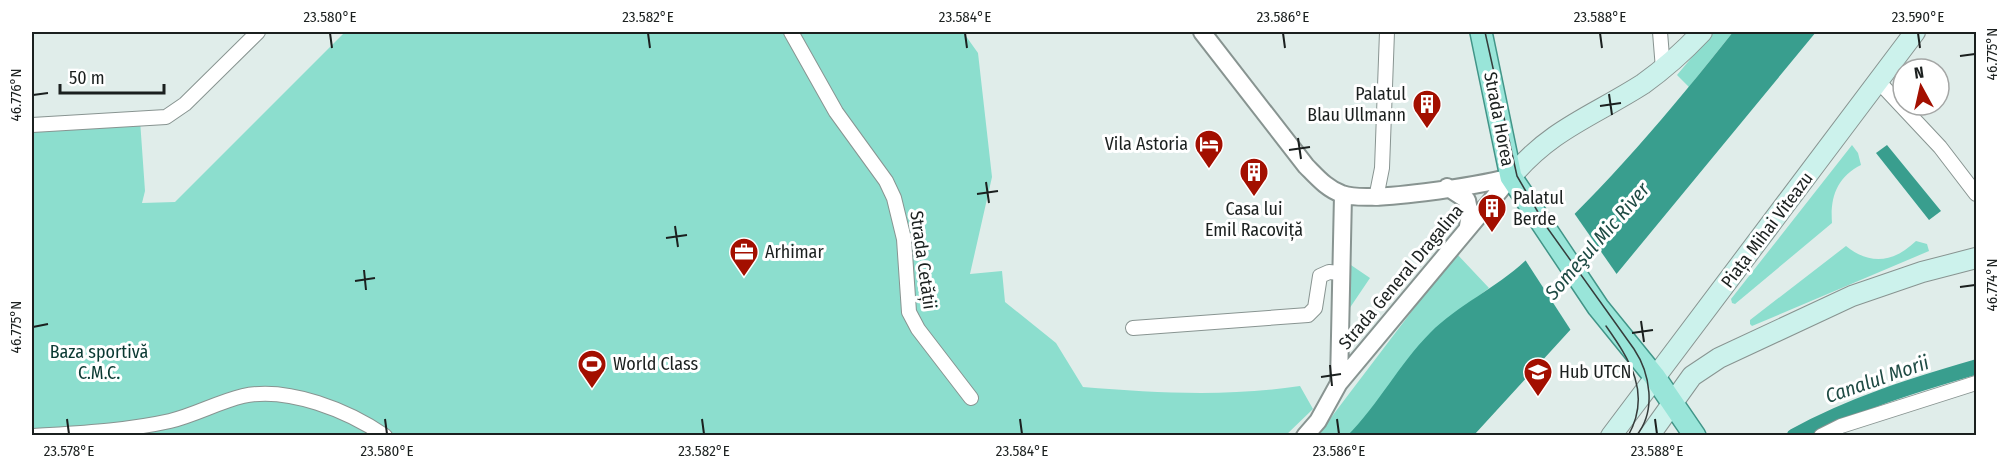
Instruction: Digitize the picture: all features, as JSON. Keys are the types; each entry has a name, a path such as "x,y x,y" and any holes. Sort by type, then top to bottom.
{"main road":[{"name":"Strada Horea","path":"1481,32 1511,177 1598,307 1654,376 1695,435"},
{"path":"1511,177 1528,157 1552,136 1625,95 1663,69 1702,32"},
{"name":"Piața Mihai Viteazu","path":"1611,435 1915,32"},
{"path":"1649,435 1692,376 1719,358 1852,296 1922,272 1977,258"}],"street":[{"path":"32,125 166,117 185,104 258,32"},
{"name":"Strada Cetății","path":"791,32 836,112 886,181 894,198 904,239 909,312 918,330 970,398"},
{"path":"1202,32 1306,166 1319,180 1343,195 1376,198 1511,177"},
{"path":"1376,198 1382,168 1387,32"},
{"path":"1660,32 1663,69"},
{"path":"1879,82 1940,147 1977,194"},
{"name":"Strada General Dragalina","path":"1305,435 1317,421 1339,383 1511,177"},
{"path":"1447,187 1467,200 1470,215 1468,226"},
{"path":"1339,383 1343,195"},
{"path":"1133,328 1308,315 1315,308 1320,276 1329,272 1340,273"},
{"path":"1821,435 1841,426 1977,383"},
{"path":"34,435 123,429 169,421 227,400 263,395 309,402 355,418 385,435"}],"green space":[{"name":"Baza sportivă C.M.C.","path":"345,32 963,32 978,53 992,177 970,274 1002,271 1005,302 1056,343 1083,387 1219,393 1300,386 1313,409 1285,436 32,435 32,123 140,120 145,191 142,203 175,202"},
{"path":"1713,32 1733,32 1689,87 1677,75"},
{"path":"1852,145 1858,153 1861,165 1846,175 1837,189 1832,205 1832,223 1735,304 1732,303 1731,299"},
{"path":"1916,241 1927,244 1929,251 1752,326 1750,324 1750,320 1846,246 1864,257 1882,259 1899,253"},
{"path":"1456,253 1489,288 1431,333 1366,417 1370,435 1317,436"},
{"path":"1345,261 1370,278 1343,318"}],"water":[{"name":"Someşul Mic River","path":"1733,32 1816,32 1572,328 1475,434 1347,436 1430,333 1514,271 1608,180"},
{"path":"1887,145 1941,211 1929,220 1876,153"}],"pier":[{"path":"1574,213 1618,276 1572,332 1524,258"}],"waterway":[{"name":"Canalul Morii","path":"1794,436 1861,405 1906,388 1976,367"}],"tram line":[{"path":"1485,32 1517,176 1546,226 1634,349 1644,369 1649,404 1643,426 1636,436"},
{"path":"1606,326 1630,365 1638,392 1635,421 1628,436"}],"place":[{"name":"Palatul Blau Ullmann","path":"1427,130"},
{"name":"Vila Astoria","path":"1209,170"},
{"name":"Casa lui Emil Racoviță","path":"1254,198"},
{"name":"Palatul Berde","path":"1492,234"},
{"name":"Arhimar","path":"744,278"},
{"name":"World Class","path":"592,390"},
{"name":"Hub UTCN","path":"1538,398"}]}
